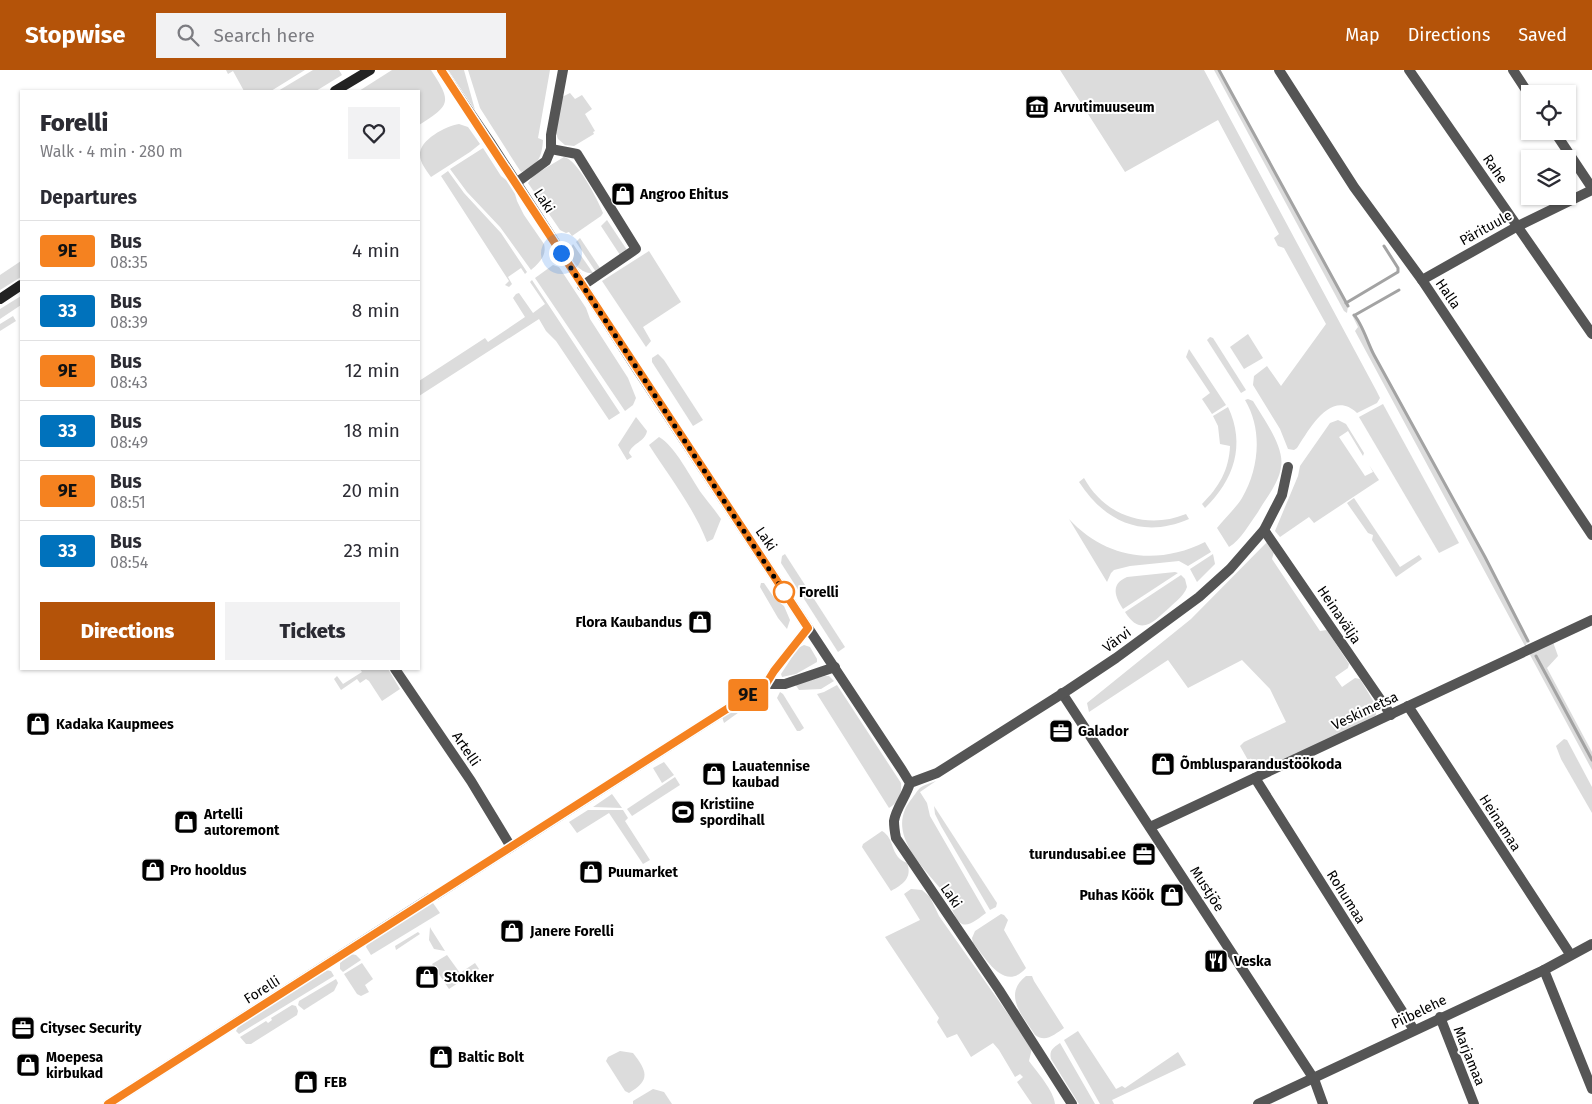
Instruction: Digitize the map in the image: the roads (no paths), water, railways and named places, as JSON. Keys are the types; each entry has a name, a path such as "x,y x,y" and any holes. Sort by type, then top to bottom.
{"main road":[{"path":"337,90 366,71"},
{"path":"0,299 20,287"}],"street":[{"name":"Laki","path":"441,70 910,783 894,823 896,838 999,990 1072,1104"},
{"path":"516,182 546,161 551,149 550,135 564,70"},
{"name":"Halla","path":"1279,70 1354,187 1422,280 1592,535"},
{"name":"Rahe","path":"1410,70 1592,334"},
{"path":"1512,70 1522,85"},
{"path":"1560,140 1592,189"},
{"path":"551,149 577,154 636,249 582,286"},
{"name":"Pärituule","path":"1422,280 1518,226 1592,189"},
{"name":"Värvi","path":"910,783 937,773 1062,694 1116,658 1198,597 1230,568 1264,530 1282,495 1288,466"},
{"name":"Heinavälja","path":"1264,530 1390,715"},
{"name":"Veskimetsa","path":"1150,828 1592,620"},
{"name":"Forelli","path":"108,1104 766,684 808,628"},
{"path":"766,684 785,684 834,667"},
{"name":"Artelli","path":"396,670 471,781 511,847"},
{"name":"Mustjõe","path":"1062,694 1314,1079 1323,1104"},
{"name":"Heinamaa","path":"1408,706 1570,954"},
{"name":"Rohumaa","path":"1255,778 1414,1030"},
{"name":"Piibelehe","path":"1258,1104 1314,1079 1440,1017 1544,970 1570,954 1592,944"},
{"path":"1544,970 1592,1090"},
{"name":"Marjamaa","path":"1440,1017 1474,1104"}],"waterway":[{"path":"1219,70 1348,306"},
{"path":"1346,303 1398,272 1398,268 1384,246"},
{"path":"1355,315 1399,290"},
{"path":"1354,315 1485,557 1528,641"},
{"path":"1536,656 1592,760"}],"place":[{"name":"Arvutimuuseum","path":"1037,107"},
{"name":"Angroo Ehitus","path":"623,194"},
{"name":"Forelli","path":"784,592"},
{"name":"Flora Kaubandus","path":"700,622"},
{"name":"Kadaka Kaupmees","path":"38,724"},
{"name":"Galador","path":"1061,731"},
{"name":"Õmblusparandustöökoda","path":"1163,764"},
{"name":"Lauatennise kaubad","path":"714,774"},
{"name":"Kristiine spordihall","path":"683,812"},
{"name":"Artelli autoremont","path":"186,822"},
{"name":"turundusabi.ee","path":"1144,854"},
{"name":"Pro hooldus","path":"153,870"},
{"name":"Puumarket","path":"591,872"},
{"name":"Puhas Köök","path":"1172,895"},
{"name":"Janere Forelli","path":"512,931"},
{"name":"Veska","path":"1216,961"},
{"name":"Stokker","path":"427,977"},
{"name":"Citysec Security","path":"23,1028"},
{"name":"Baltic Bolt","path":"441,1057"},
{"name":"Moepesa kirbukad","path":"28,1065"},
{"name":"FEB","path":"306,1082"}]}
